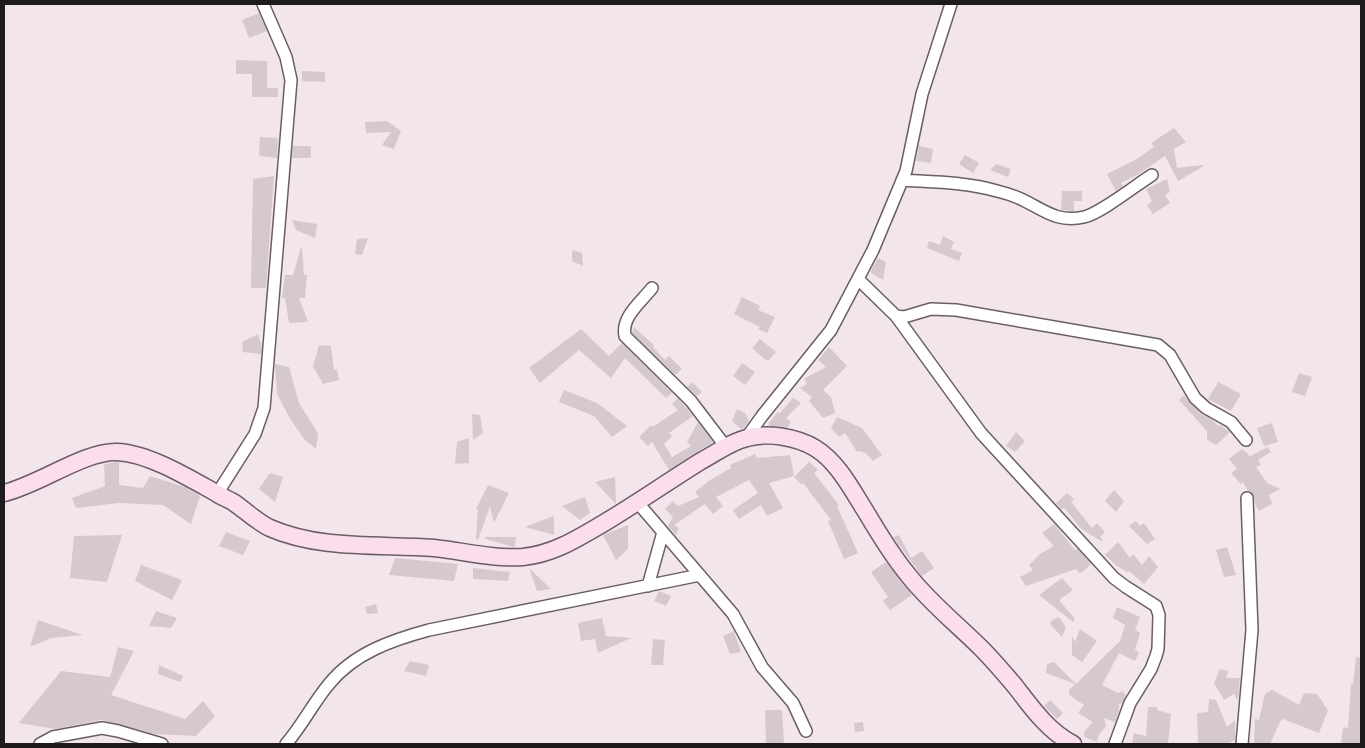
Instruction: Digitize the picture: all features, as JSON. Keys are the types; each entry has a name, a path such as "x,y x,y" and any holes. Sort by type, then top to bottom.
{"main road":[{"path":"4,494 102,453 129,453 201,484 230,500 268,527 294,536 323,542 409,546 523,557 567,545 726,447 747,438 763,436 802,442 817,449 833,464 848,483 908,576 949,619 982,649 1014,684 1039,716 1064,739 1073,744"}],"street":[{"path":"217,494 255,434 264,408 291,80 286,57 263,4"},
{"path":"747,438 762,416 831,330 873,250 906,171 922,94 951,4"},
{"path":"902,180 969,185 996,191 1023,200 1041,211 1058,217 1073,219 1086,217 1098,211 1152,175"},
{"path":"858,279 896,316 981,433 1114,578 1126,588 1156,606 1159,615 1156,656 1151,669 1130,703 1115,744"},
{"path":"652,288 626,319 625,336 697,408 726,447"},
{"path":"896,316 904,317 931,309 946,309 1158,345 1168,352 1200,404 1231,422 1246,440"},
{"path":"1242,744 1252,630 1247,498"},
{"path":"638,503 734,614 762,667 794,703 806,731"},
{"path":"648,586 663,532"},
{"path":"286,744 329,684 341,671 358,658 400,638 429,630 700,575"},
{"path":"40,744 54,737 102,728 162,744"}],"building":[{"path":"259,13 267,31 249,38 242,20"},
{"path":"236,60 267,61 267,88 278,88 278,97 252,97 252,74 236,74"},
{"path":"302,71 325,72 325,82 302,81"},
{"path":"387,121 401,131 394,149 382,145 391,132 366,133 365,122"},
{"path":"1174,128 1186,142 1174,149 1177,168 1204,166 1178,181 1165,156 1137,175 1121,183 1123,186 1116,191 1107,174 1135,160 1154,147 1151,143"},
{"path":"260,137 278,138 277,158 259,156"},
{"path":"293,146 311,146 311,158 292,158"},
{"path":"919,146 933,149 931,163 916,161"},
{"path":"965,155 979,163 973,173 959,164"},
{"path":"996,164 1011,169 1008,177 990,170"},
{"path":"274,176 266,288 251,288 253,179"},
{"path":"1167,179 1170,192 1165,195 1170,203 1153,214 1147,205 1152,201 1146,189"},
{"path":"1062,191 1082,191 1082,201 1074,201 1074,211 1061,210"},
{"path":"292,220 317,224 315,238 296,230"},
{"path":"943,236 954,242 951,249 962,253 959,261 927,248 929,241 940,245"},
{"path":"368,238 362,255 355,254 357,239"},
{"path":"301,247 304,275 307,275 305,298 299,298 308,322 289,323 285,298 282,298 285,275 293,275"},
{"path":"572,250 582,253 583,266 572,261"},
{"path":"878,258 886,262 883,280 870,272"},
{"path":"742,297 760,306 758,310 775,317 767,333 758,329 760,327 734,314"},
{"path":"634,327 654,345 653,347 665,360 669,356 682,369 675,375 632,333"},
{"path":"581,329 609,356 622,343 672,393 666,398 625,358 611,378 579,350 540,383 529,368"},
{"path":"258,334 262,347 261,354 243,352 242,342"},
{"path":"760,339 776,352 769,360 766,360 752,348"},
{"path":"319,345 331,346 334,370 337,369 339,380 323,384 313,366"},
{"path":"829,347 847,366 823,390 831,397 835,413 823,418 809,401 812,397 800,388 807,384 804,379 826,367 818,360"},
{"path":"742,363 755,372 745,385 733,376"},
{"path":"275,364 289,367 299,403 318,433 316,449 304,439 289,417 277,394"},
{"path":"1299,373 1312,377 1305,396 1292,392"},
{"path":"692,382 702,392 697,396 687,387"},
{"path":"1218,382 1241,394 1231,411 1208,399"},
{"path":"564,390 597,403 627,426 612,437 594,416 559,402"},
{"path":"1184,395 1201,414 1230,432 1216,445 1207,440 1207,431 1179,400"},
{"path":"678,398 693,416 669,433 672,436 664,444 672,457 691,446 687,442 698,422 713,442 669,470 652,442 648,446 639,437 650,426 654,426 678,410 672,404"},
{"path":"793,398 801,403 786,418 791,422 787,428 770,426 768,424"},
{"path":"737,409 745,413 749,421 741,429 732,421"},
{"path":"472,414 480,415 483,433 473,440"},
{"path":"837,417 862,428 882,455 873,461 866,453 857,452 845,433 839,437 831,428"},
{"path":"1272,423 1278,442 1264,446 1257,428"},
{"path":"1016,432 1025,441 1015,452 1006,446"},
{"path":"469,438 469,463 455,464 457,442"},
{"path":"1268,447 1271,452 1258,460 1261,465 1256,467 1267,483 1280,489 1269,495 1272,504 1259,511 1253,494 1248,491 1243,482 1241,484 1231,473 1237,469 1229,459 1242,449 1250,456"},
{"path":"755,454 757,458 790,455 794,476 769,483 783,508 767,516 761,505 739,519 733,510 758,493 749,480 716,497 723,506 713,514 705,504 674,525 679,528 676,535 668,526 673,517 665,509 673,501 678,506 699,497 695,492 710,480 731,468 730,465"},
{"path":"119,462 119,485 143,488 150,476 185,487 200,496 191,524 163,505 119,503 76,508 72,498 105,486 104,464"},
{"path":"809,462 818,470 814,473 839,505 837,506 858,553 844,559 828,521 831,520 803,483 802,485 794,477"},
{"path":"270,473 283,477 275,502 259,489"},
{"path":"615,477 616,504 595,482"},
{"path":"488,485 509,493 494,523 490,506 478,540 476,539 478,509 476,509"},
{"path":"1114,490 1124,501 1116,512 1105,501"},
{"path":"1067,493 1074,499 1071,502 1092,528 1097,523 1105,532 1100,537 1103,540 1101,541 1080,528 1064,507 1062,510 1056,503"},
{"path":"585,497 590,513 580,520 562,506"},
{"path":"554,516 554,535 525,527"},
{"path":"1136,521 1140,526 1144,523 1155,539 1147,544 1129,526"},
{"path":"1054,524 1075,550 1078,549 1091,564 1081,573 1076,569 1026,586 1020,577 1033,570 1029,565 1040,554 1054,546 1042,533"},
{"path":"628,525 628,549 616,560 603,535"},
{"path":"226,532 250,541 243,555 219,546"},
{"path":"122,535 107,582 70,578 74,536"},
{"path":"899,535 911,558 922,551 934,568 922,576 893,537"},
{"path":"485,537 516,537 515,547 485,539"},
{"path":"1118,542 1130,558 1133,554 1142,565 1149,556 1158,567 1144,584 1129,571 1127,572 1117,566 1105,555"},
{"path":"1227,547 1236,575 1224,577 1216,550"},
{"path":"395,558 458,564 454,581 389,575"},
{"path":"886,562 912,595 890,610 883,601 888,597 871,572"},
{"path":"141,565 182,580 172,600 135,581"},
{"path":"473,568 510,572 508,581 473,579"},
{"path":"529,568 551,589 537,591"},
{"path":"1062,578 1073,590 1059,600 1075,619 1073,622 1039,595"},
{"path":"659,591 671,596 666,606 654,601"},
{"path":"376,604 378,613 367,614 365,607"},
{"path":"1117,607 1140,617 1135,630 1140,633 1135,650 1139,652 1135,661 1119,653 1102,685 1118,693 1122,691 1126,695 1122,704 1119,703 1115,722 1104,718 1106,726 1098,736 1097,742 1084,737 1084,732 1093,722 1078,713 1084,705 1069,695 1069,690 1075,684 1046,673 1047,664 1054,662 1076,684 1120,641 1125,625 1113,618"},
{"path":"156,611 177,618 171,628 149,626"},
{"path":"1059,617 1066,627 1062,637 1050,624 1052,620"},
{"path":"602,618 606,636 631,638 598,653 595,639 581,641 578,623"},
{"path":"38,620 83,635 51,638 30,647"},
{"path":"1080,629 1097,641 1082,662 1072,655 1072,636 1075,642"},
{"path":"734,631 741,652 730,654 723,636"},
{"path":"653,639 665,640 663,665 651,665"},
{"path":"118,647 134,651 111,695 185,719 203,701 215,716 196,736 155,734 102,720 55,729 19,723 61,671 110,677"},
{"path":"1356,657 1361,658 1361,744 1341,744 1343,727 1348,728 1351,684 1353,684"},
{"path":"410,661 429,665 426,676 404,671"},
{"path":"159,665 183,676 180,682 158,674"},
{"path":"1220,669 1228,671 1226,678 1240,678 1238,701 1234,694 1224,700 1214,683"},
{"path":"1272,690 1299,705 1304,693 1317,694 1328,710 1319,733 1283,719 1270,744 1254,744 1255,719 1259,720 1265,694"},
{"path":"1209,699 1216,700 1227,727 1235,720 1235,740 1226,744 1198,744 1197,713 1208,712"},
{"path":"1050,700 1063,713 1057,719 1044,706"},
{"path":"1148,707 1157,707 1157,710 1171,714 1168,744 1132,744 1134,733 1146,736"},
{"path":"765,710 782,710 784,744 766,744"},
{"path":"863,722 864,731 855,732 854,723"}]}
